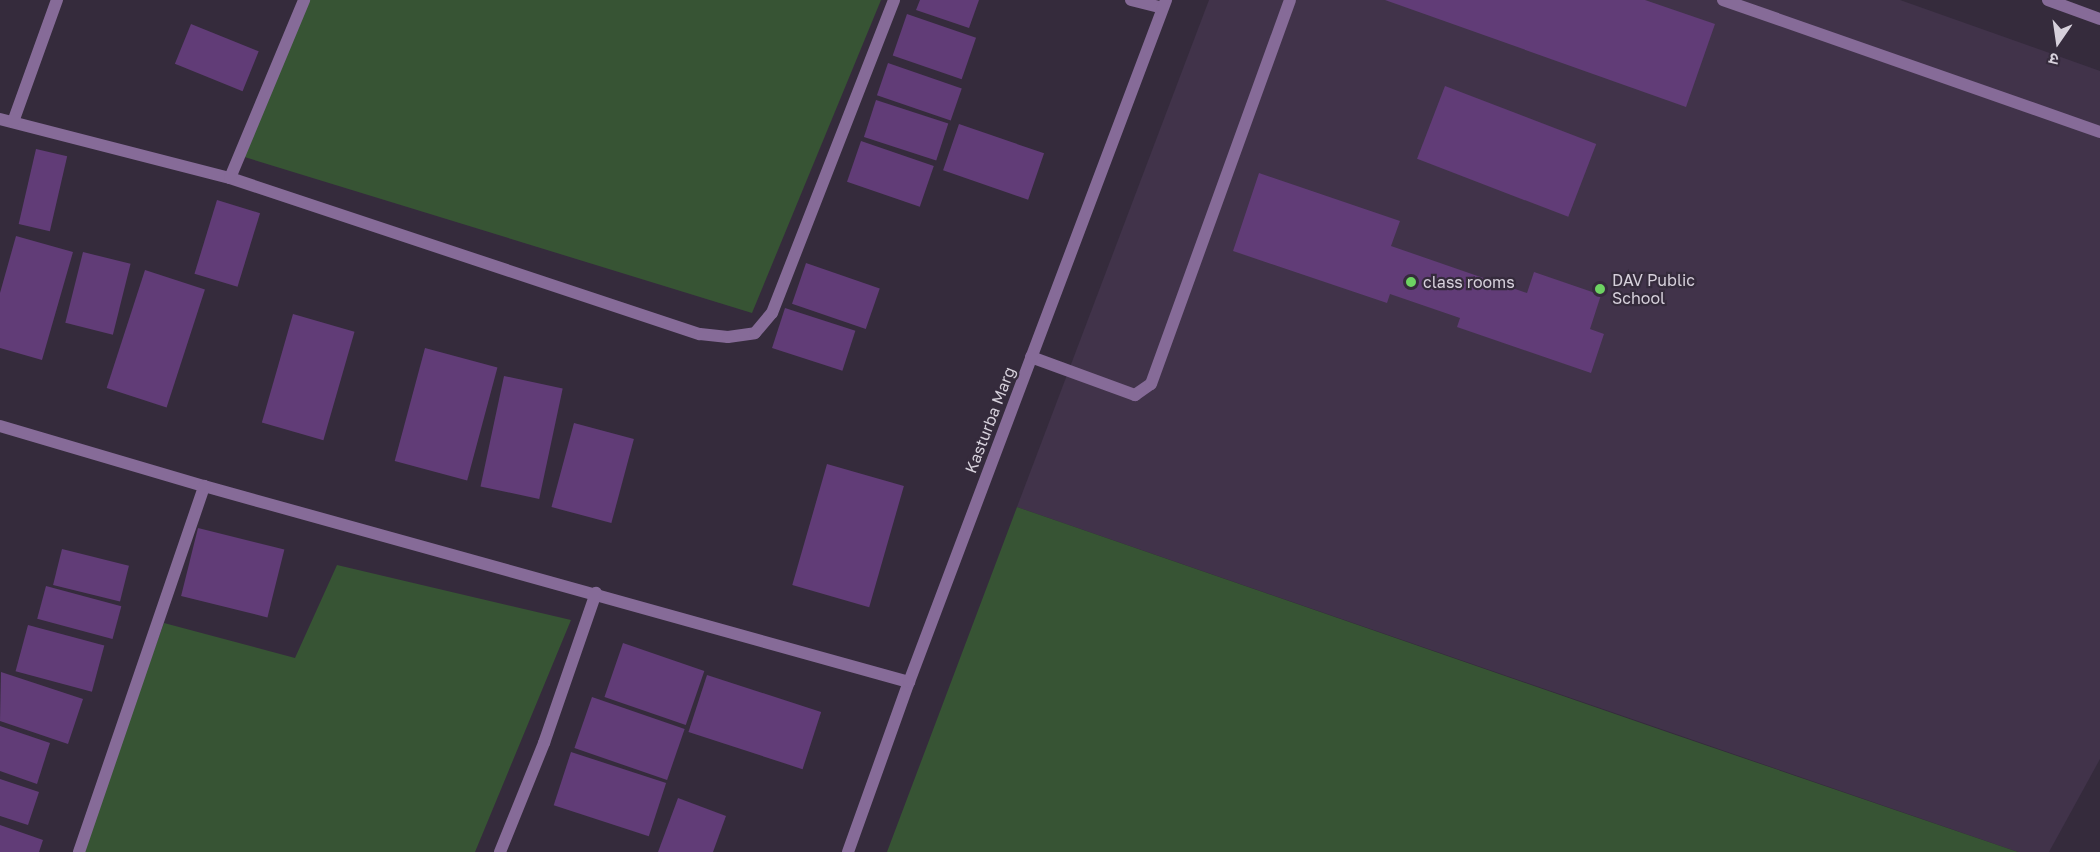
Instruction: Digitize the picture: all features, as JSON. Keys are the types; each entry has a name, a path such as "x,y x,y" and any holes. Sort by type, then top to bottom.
{"street":[{"path":"13,122 57,0"},
{"path":"230,178 304,0"},
{"path":"0,119 230,178 700,334 728,338 755,333 772,313 894,0"},
{"path":"1131,0 1164,4"},
{"path":"1031,357 1135,395 1151,384 1290,0"},
{"path":"1723,0 2100,132"},
{"path":"2048,0 2100,19"},
{"name":"Kasturba Marg","path":"848,852 909,682 1164,4"},
{"path":"0,426 204,486 596,593 909,682"},
{"path":"79,852 204,486"},
{"path":"500,852 544,743 596,593"}],"shaded area":[{"name":"DAV Public School","path":"1209,0 1900,0 2100,71 2100,759 2049,852 2018,852 1017,507"}],"green space":[{"path":"307,0 881,0 752,313 238,155"},
{"path":"1017,507 1670,733 2018,852 887,852"},
{"path":"337,565 571,620 475,852 79,852 164,623 295,658"}],"building":[{"path":"920,0 979,0 969,28 916,10"},
{"path":"1385,0 1645,0 1715,24 1686,107"},
{"path":"907,14 976,38 962,79 893,56"},
{"path":"191,24 259,51 243,91 175,64"},
{"path":"888,63 962,88 951,121 877,95"},
{"path":"1445,86 1596,144 1568,217 1417,159"},
{"path":"876,100 948,123 936,161 864,137"},
{"path":"959,124 1044,153 1028,200 943,170"},
{"path":"861,141 934,166 920,207 847,182"},
{"path":"36,149 67,156 50,231 19,224"},
{"name":"class rooms","path":"1259,173 1400,221 1391,246 1527,293 1534,272 1601,295 1590,329 1604,334 1591,373 1457,327 1460,318 1390,294 1387,303 1233,251"},
{"path":"217,200 260,213 238,287 194,274"},
{"path":"16,236 73,252 42,360 0,348 0,293"},
{"path":"83,252 131,264 113,335 65,323"},
{"path":"806,263 880,288 866,329 792,304"},
{"path":"145,270 205,289 167,407 107,388"},
{"path":"785,308 855,331 842,371 772,348"},
{"path":"293,314 355,332 323,440 262,423"},
{"path":"425,348 497,367 467,480 395,461"},
{"path":"504,376 563,388 539,499 481,487"},
{"path":"574,423 634,439 611,523 551,507"},
{"path":"827,464 904,486 869,607 792,585"},
{"path":"198,528 284,550 267,617 181,596"},
{"path":"62,549 129,566 120,602 53,585"},
{"path":"46,586 121,606 113,639 37,619"},
{"path":"28,625 104,645 92,692 16,671"},
{"path":"623,643 704,671 686,725 604,697"},
{"path":"1,672 83,699 68,744 0,721"},
{"path":"707,675 821,712 803,769 688,732"},
{"path":"592,697 685,729 667,780 574,748"},
{"path":"0,726 50,743 37,784 0,771"},
{"path":"571,752 666,783 649,836 554,805"},
{"path":"0,779 39,792 28,825 0,816"},
{"path":"678,798 726,816 713,852 658,852"},
{"path":"0,825 43,840 39,852 0,852"}],"place":[{"name":"class rooms","path":"1411,282"},
{"name":"DAV Public School","path":"1600,289"}]}
